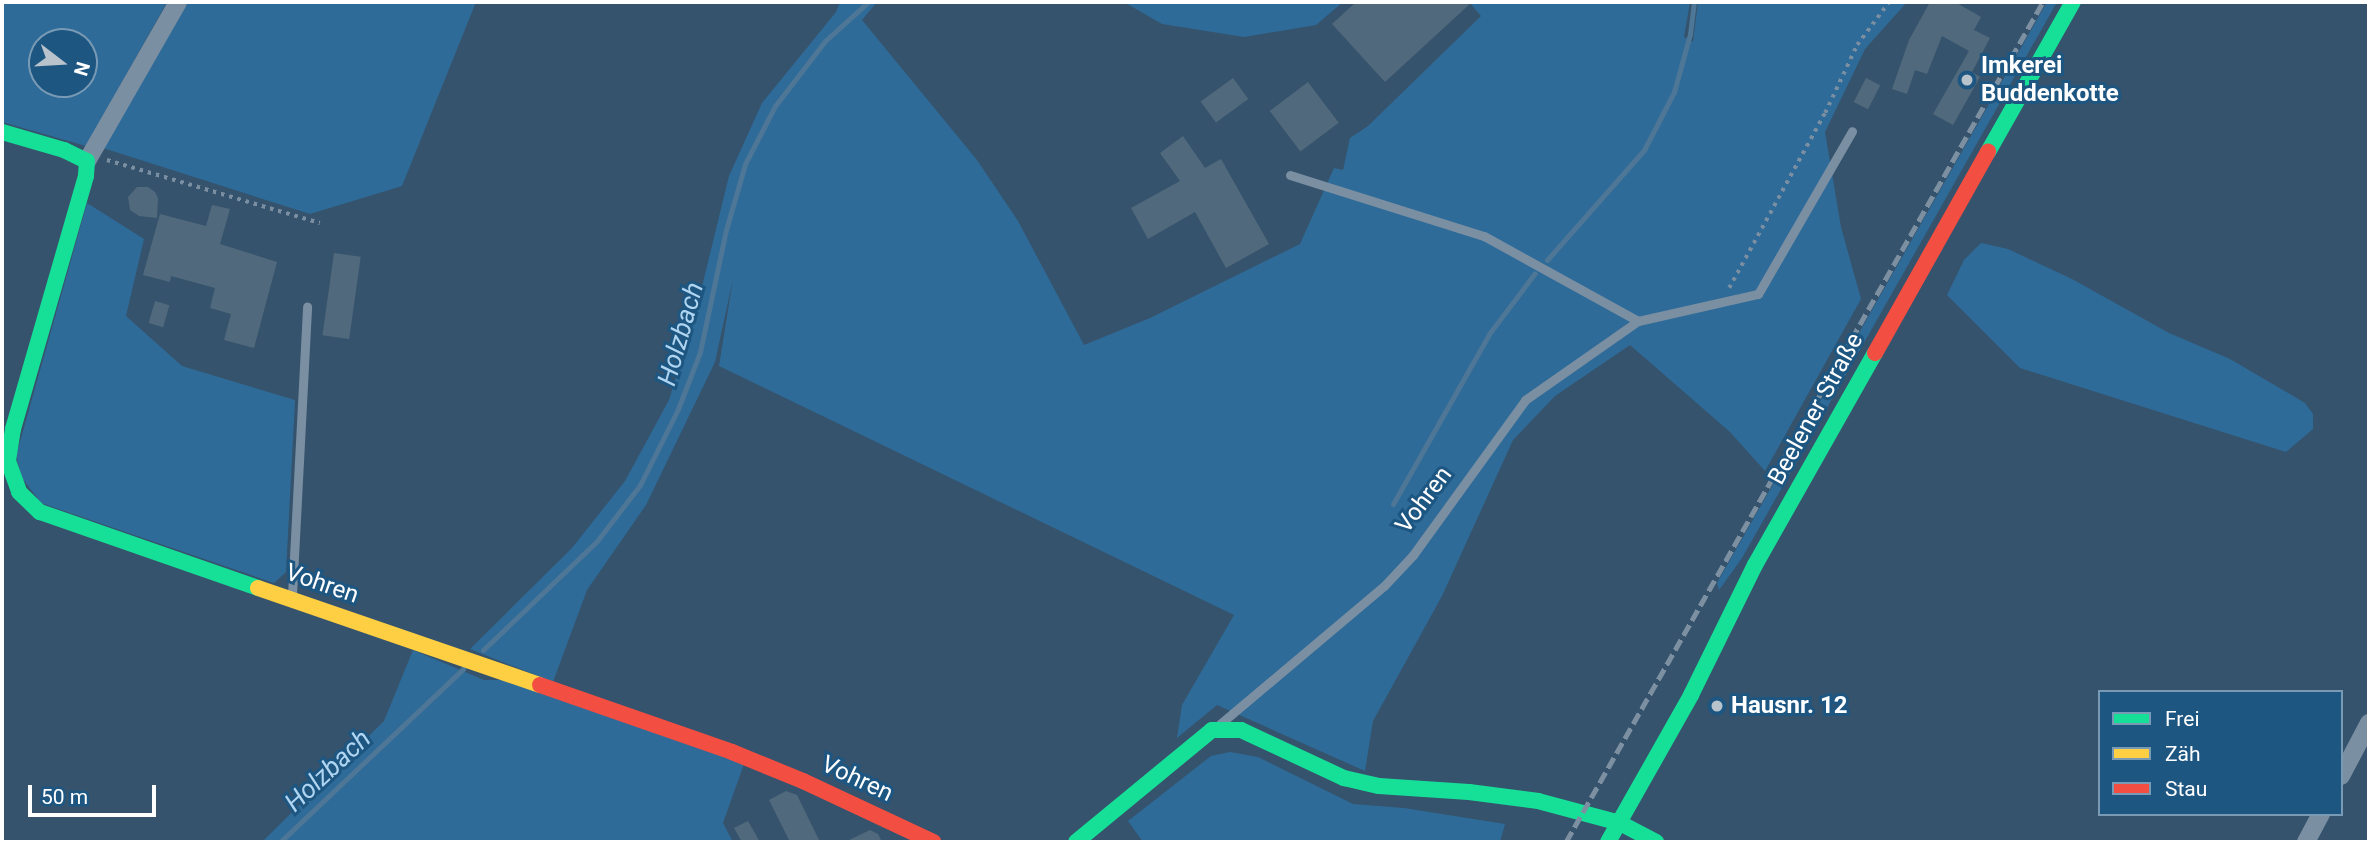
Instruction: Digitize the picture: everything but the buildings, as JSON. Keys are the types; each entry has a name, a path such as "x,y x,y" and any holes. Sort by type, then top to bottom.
{"street":[{"name":"Vohren","path":"178,2 87,161 86,176 13,429 8,461 19,492 40,512 732,752 803,781 933,842"},
{"name":"Beelener Straße","path":"1608,842 1691,695 1761,553 2073,2"},
{"path":"2,132 64,150 87,161"},
{"path":"2343,772 2369,723"},
{"name":"Vohren","path":"1076,842 1212,730"},
{"path":"1212,730 1241,730 1344,778 1379,786 1469,792 1538,801 1619,822 1656,842"},
{"path":"2306,842 2320,816"}],"lane":[{"path":"1290,174 1484,236 1510,247 1638,321 1758,294 1852,131"},
{"path":"292,599 307,306"},
{"name":"Vohren","path":"1212,730 1384,586 1413,555 1525,401 1638,321"},
{"path":"1241,730 1238,719 1242,705"}],"path":[{"path":"1721,303 1825,113 1857,45 1889,2"},
{"path":"87,161 101,158 320,223"}],"shaded area":[{"path":"2,2 167,2 86,146 2,122"},
{"path":"185,2 476,2 402,186 310,214 103,148"},
{"path":"840,2 877,2 862,20 977,160 1018,221 1084,345 1150,318 1300,244 1334,168 1343,170 1350,138 1368,126 1481,16 1469,2 1690,2 1684,37 1693,42 1698,2 1907,2 1865,49 1825,132 1841,227 1861,299 1765,471 1730,432 1630,345 1555,396 1513,440 1442,596 1373,721 1365,771 1217,705 1177,738 1182,705 1234,615 719,366 733,279 715,362 646,505 587,590 553,682 470,649 572,548 625,481 669,400 696,311 729,176 762,103 836,12"},
{"path":"1124,2 1343,2 1316,25 1244,37 1162,24"},
{"path":"2047,2 2057,2 1742,558 1719,590 1717,583"},
{"path":"87,203 144,239 126,316 182,366 295,400 286,572 274,583 41,503 22,478 16,456"},
{"path":"1981,243 2008,249 2072,279 2169,333 2230,359 2305,403 2313,414 2313,429 2286,452 2020,368 1947,295 1964,260"},
{"path":"413,650 484,680 504,680 744,764 723,823 733,842 262,842 384,721"},
{"path":"1230,752 1258,757 1353,804 1404,808 1505,824 1500,842 1143,842 1128,821 1211,756"}],"waterway":[{"name":"Holzbach","path":"483,650 597,541 640,485 678,409 700,352 726,230 745,164 775,106 825,41 868,2"},
{"path":"1547,260 1644,150 1674,92 1690,34 1694,2"},
{"path":"1393,504 1489,334 1535,273"},
{"name":"Holzbach","path":"280,842 463,669"}],"railway":[{"path":"1566,842 2043,2"}],"traffic: fast":[{"path":"1988,152 2073,2"},
{"path":"2,132 64,150 87,161 86,176 13,429 8,461 19,492 40,512 258,588"},
{"path":"1608,842 1691,695 1755,565 1875,353"},
{"path":"1076,842 1212,730 1241,730 1344,778 1379,786 1469,792 1538,801 1620,823 1656,842"}],"traffic: slow":[{"path":"258,588 540,685"}],"traffic: jam":[{"path":"1875,353 1988,152"},
{"path":"540,685 732,752 803,781 933,842"}],"place":[{"name":"Imkerei Buddenkotte","path":"1967,80"},
{"name":"Hausnr. 12","path":"1717,706"}]}
